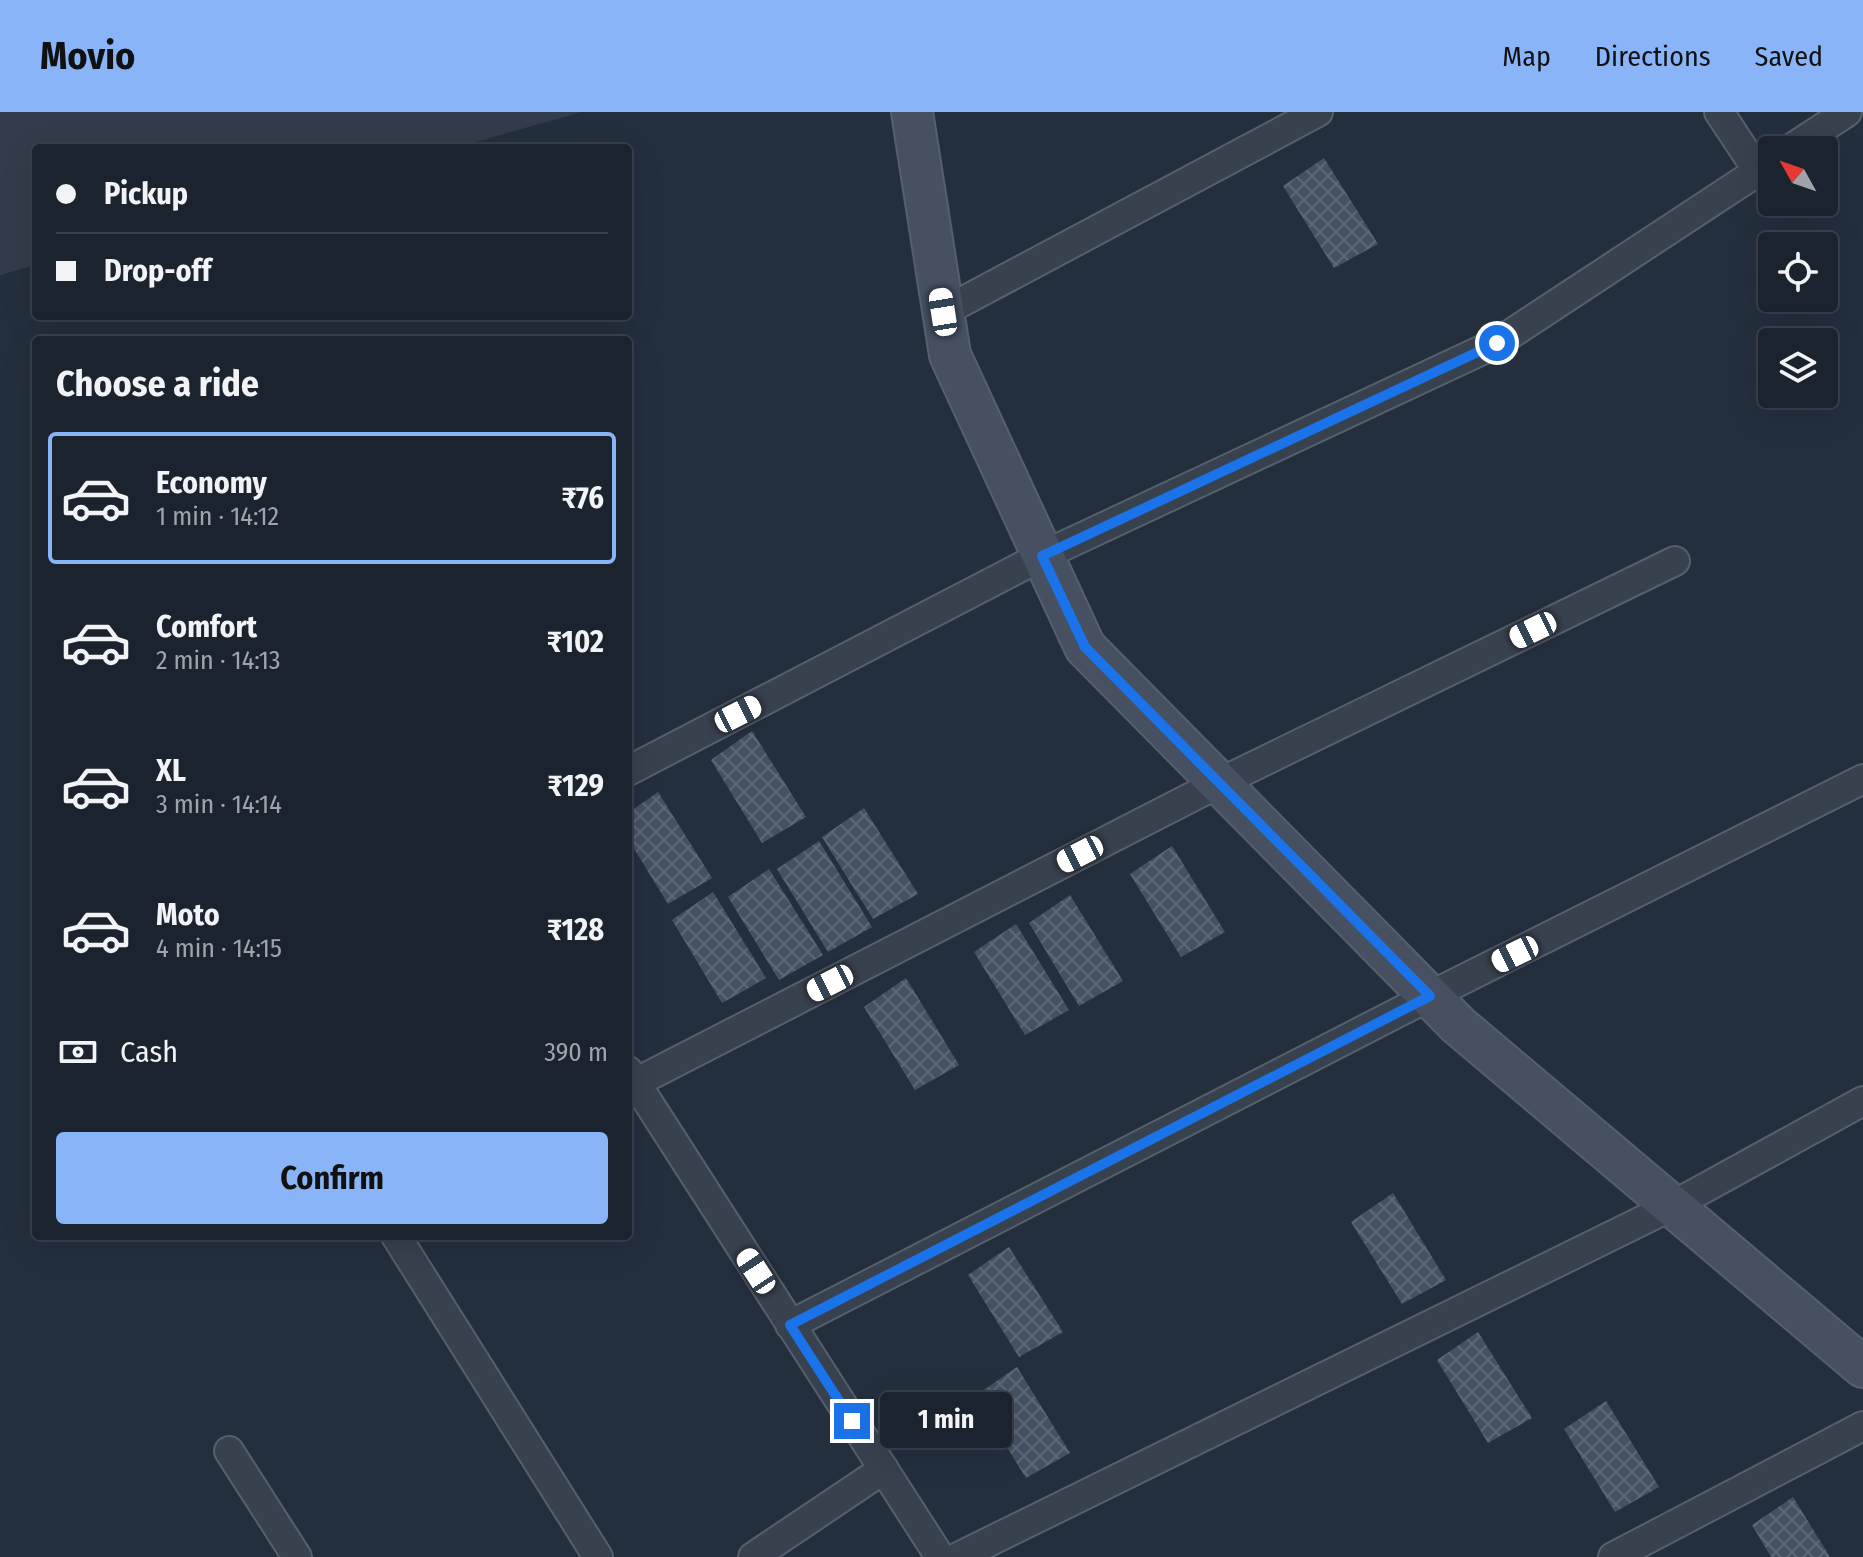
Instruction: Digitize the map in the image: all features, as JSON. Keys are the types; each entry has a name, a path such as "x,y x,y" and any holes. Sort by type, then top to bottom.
{"main road":[{"path":"912,112 950,355 1085,647 1458,1025 1863,1367"}],"street":[{"path":"943,312 1318,112"},
{"path":"1719,112 1758,158"},
{"path":"1810,136 1847,112"},
{"path":"632,769 1042,556 1497,343 1758,171"},
{"path":"940,1557 632,1077 1219,783 1675,561"},
{"path":"790,1325 1430,996 1863,779"},
{"path":"958,1557 1672,1206 1863,1101"},
{"path":"399,1240 598,1557"},
{"path":"1613,1557 1863,1426"},
{"path":"229,1451 297,1557"},
{"path":"753,1557 884,1469"}],"shaded area":[{"path":"0,112 582,112 468,144 32,144 32,266 0,275"}],"building":[{"path":"1324,158 1378,244 1334,268 1283,186"},
{"path":"752,731 806,817 762,843 711,760"},
{"path":"658,792 712,878 668,904 632,846 632,810"},
{"path":"864,808 918,894 873,919 822,837"},
{"path":"819,841 872,927 828,952 777,869"},
{"path":"1172,846 1225,932 1181,957 1130,874"},
{"path":"769,869 823,955 779,980 728,897"},
{"path":"713,892 766,978 722,1003 672,920"},
{"path":"1070,895 1123,981 1079,1006 1029,923"},
{"path":"1016,924 1069,1010 1025,1035 974,952"},
{"path":"906,978 959,1065 915,1090 864,1007"},
{"path":"1393,1193 1446,1280 1402,1304 1351,1222"},
{"path":"1009,1247 1063,1332 1019,1357 968,1275"},
{"path":"1478,1332 1532,1418 1488,1443 1437,1360"},
{"path":"1017,1367 1070,1453 1026,1478 975,1396"},
{"path":"1606,1401 1659,1487 1615,1512 1564,1429"},
{"path":"1793,1497 1830,1557 1771,1557 1752,1525"}],"route":[{"path":"852,1421 790,1325 1430,996 1085,647 1042,556 1497,343"}]}
